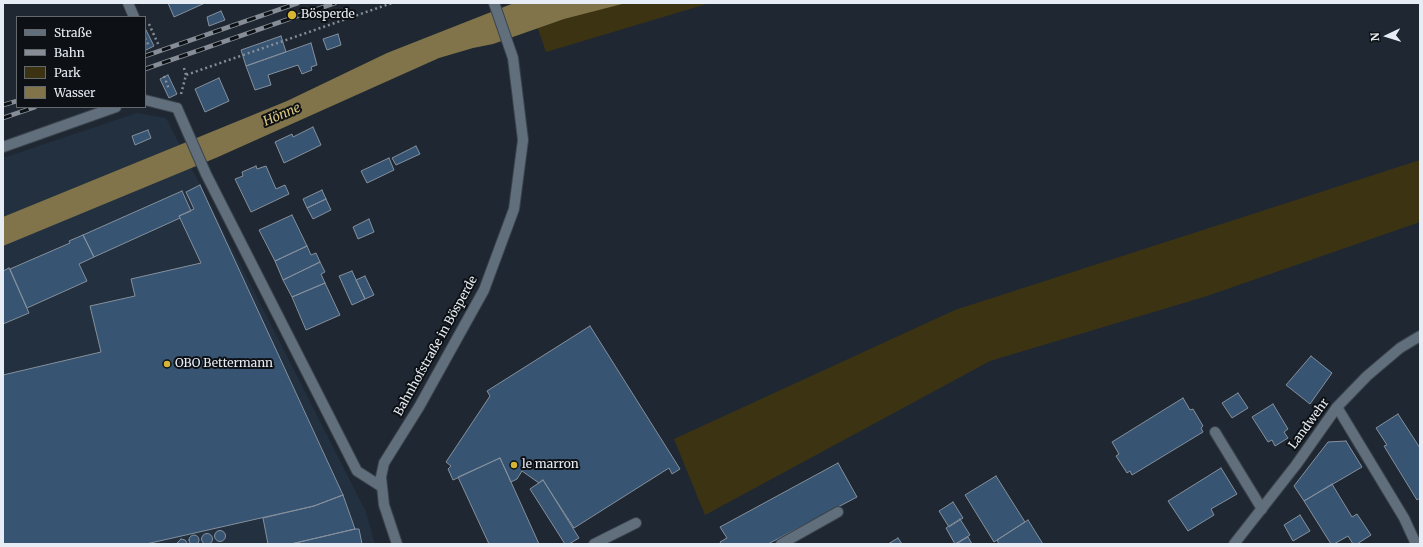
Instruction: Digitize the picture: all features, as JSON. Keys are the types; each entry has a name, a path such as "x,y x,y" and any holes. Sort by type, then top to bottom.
{"street":[{"path":"128,3 134,16"},
{"name":"Bahnhofstraße in Bösperde","path":"397,544 384,504 381,477 384,463 419,407 484,290 514,209 523,140 513,58 494,3"},
{"path":"146,100 177,108 206,174 357,471 382,487"},
{"path":"3,146 113,108"},
{"name":"Landwehr","path":"1234,544 1262,509 1337,407 1367,376 1400,348 1420,336"},
{"path":"1337,407 1404,518 1416,544"},
{"path":"1215,432 1262,509"},
{"path":"781,544 838,512"},
{"path":"594,544 636,523"}],"path":[{"path":"186,75 392,3"},
{"path":"147,20 159,46"},
{"path":"146,40 149,46"},
{"path":"177,108 186,75 184,68"},
{"path":"164,76 170,90"}],"shaded area":[{"name":"OBO Bettermann","path":"137,113 166,118 366,512 375,544 3,544 3,158"}],"green space":[{"path":"529,3 710,3 546,52"},
{"path":"1420,160 1420,222 1207,296 990,361 705,515 674,439 955,310"}],"water":[{"name":"Hönne","path":"514,3 626,3 564,19 493,44 439,58 218,157 3,246 3,217 287,101 387,53"}],"building":[{"path":"168,3 205,3 174,17"},
{"path":"221,11 225,20 209,26 207,17"},
{"path":"146,30 154,46 146,50"},
{"path":"338,34 341,45 327,50 323,39"},
{"path":"281,36 286,52 246,66 241,50"},
{"path":"311,43 317,65 311,67 312,70 302,74 298,65 268,75 271,85 255,90 246,66"},
{"path":"168,75 177,94 169,98 160,79"},
{"path":"219,78 229,101 205,112 195,89"},
{"path":"313,127 321,145 284,163 275,142 292,134 293,137"},
{"path":"148,130 151,138 135,145 132,136"},
{"path":"416,146 420,154 396,165 392,158"},
{"path":"389,158 394,170 367,183 361,171"},
{"path":"256,166 257,169 266,166 276,189 285,185 289,194 251,212 235,179 243,176 242,172"},
{"name":"OBO Bettermann","path":"200,185 343,495 314,506 146,544 3,544 3,375 101,352 90,306 135,296 131,279 201,263 179,216 194,209 186,192"},
{"path":"322,190 326,199 307,208 303,199"},
{"path":"182,191 191,211 179,216 180,218 94,257 83,235"},
{"path":"326,199 331,210 313,219 307,208"},
{"path":"292,215 307,246 275,261 259,230"},
{"path":"369,219 374,232 358,239 353,227"},
{"path":"83,235 94,257 79,264 87,281 27,308 10,269 70,243 69,241"},
{"path":"307,246 311,255 316,253 320,262 283,280 275,261"},
{"path":"320,262 325,272 321,274 325,283 292,297 283,280"},
{"path":"9,268 29,313 3,324 3,271"},
{"path":"352,271 365,299 352,305 339,276"},
{"path":"365,276 374,295 365,299 356,280"},
{"path":"325,283 340,315 306,330 292,297"},
{"path":"590,326 680,469 672,474 669,468 574,528 543,480 539,483 522,471 517,479 511,482 500,458 453,480 448,469 451,466 446,462 490,396 487,391"},
{"path":"1311,356 1332,373 1310,404 1286,385"},
{"path":"1238,393 1248,408 1232,418 1222,403"},
{"path":"1183,398 1190,410 1193,409 1203,426 1201,428 1203,432 1132,475 1130,471 1127,473 1116,456 1119,454 1112,442"},
{"path":"1273,404 1288,429 1284,432 1288,438 1275,446 1272,440 1268,442 1252,417"},
{"path":"1398,414 1420,448 1420,498 1417,500 1384,446 1387,445 1376,428"},
{"path":"1346,441 1362,467 1304,501 1294,486 1328,442"},
{"path":"500,458 539,544 489,544 458,477"},
{"path":"838,463 857,497 768,544 721,544 720,542 727,538 720,527"},
{"path":"1221,468 1237,494 1211,509 1214,515 1188,531 1168,501"},
{"path":"996,476 1025,522 994,542 965,495"},
{"path":"543,480 579,538 569,544 565,544 530,489"},
{"path":"1332,484 1352,517 1357,514 1371,535 1357,544 1353,544 1348,536 1334,544 1331,544 1304,501"},
{"path":"343,495 355,529 291,544 268,544 263,518 314,506"},
{"path":"953,502 963,518 949,527 939,511"},
{"path":"1300,515 1310,531 1293,541 1284,525"},
{"path":"960,519 970,535 955,544 946,528"},
{"path":"1028,520 1043,544 999,544 997,540"},
{"path":"359,529 362,544 291,544"},
{"path":"220,530 224,532 226,536 224,540 220,542 216,540 214,536 216,532"},
{"path":"207,533 211,535 213,539 211,543 207,545 203,543 201,539 203,535"},
{"path":"192,535 196,535 199,540 196,545 192,545 189,542 189,538"},
{"path":"968,537 972,544 956,544"},
{"path":"898,538 902,544 888,544"},
{"path":"181,539 185,540 188,544 176,544"}],"railway":[{"path":"146,56 298,3"},
{"path":"146,69 335,3"},
{"path":"3,105 16,101"},
{"path":"3,118 32,108"}],"place":[{"name":"Bösperde","path":"292,15"},
{"name":"OBO Bettermann","path":"167,364"},
{"name":"le marron","path":"514,465"}]}
